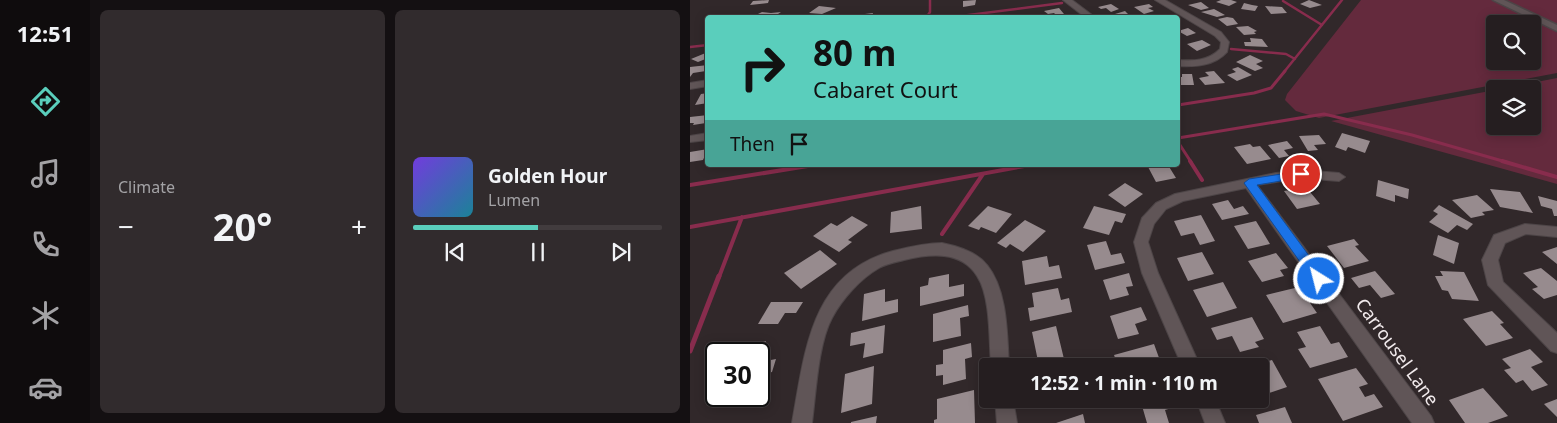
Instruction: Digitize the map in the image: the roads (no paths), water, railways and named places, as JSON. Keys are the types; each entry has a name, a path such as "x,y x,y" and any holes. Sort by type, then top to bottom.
{"street":[{"path":"1067,0 1088,15"},
{"path":"1159,0 1218,34 1225,42 1224,50 1212,59 1196,63 1180,63"},
{"path":"1497,0 1557,28"},
{"path":"690,86 705,84"},
{"path":"690,138 705,136"},
{"path":"1187,358 1145,257 1141,242 1147,222 1161,206 1180,197 1301,174 1338,177"},
{"name":"Carrousel Lane","path":"1249,183 1424,423"},
{"path":"1557,232 1525,229 1499,239 1490,260 1496,285 1557,345"},
{"path":"802,423 816,342 826,313 848,285 876,263 918,251 942,249 968,258 982,270 992,290 999,358"},
{"path":"1005,408 1007,423"},
{"path":"1209,408 1215,423"}],"waterway":[{"path":"928,15 930,12 930,0"},
{"path":"1322,25 1342,0"},
{"path":"1283,1 1322,25"},
{"path":"968,15 1062,3"},
{"path":"1295,59 1322,25"},
{"path":"690,47 705,45"},
{"path":"1231,49 1286,54 1295,59"},
{"path":"1284,72 1295,59"},
{"path":"1180,105 1254,93 1271,88 1285,71"},
{"path":"1180,138 1324,114 1412,135 1506,162"},
{"path":"1180,145 1191,162"},
{"path":"1190,161 1202,180"},
{"path":"1502,161 1557,177"},
{"path":"690,185 802,167"},
{"path":"742,218 1019,167"},
{"path":"942,234 983,174"},
{"path":"690,227 742,218"},
{"path":"719,277 742,218"},
{"path":"690,351 719,276"}]}
